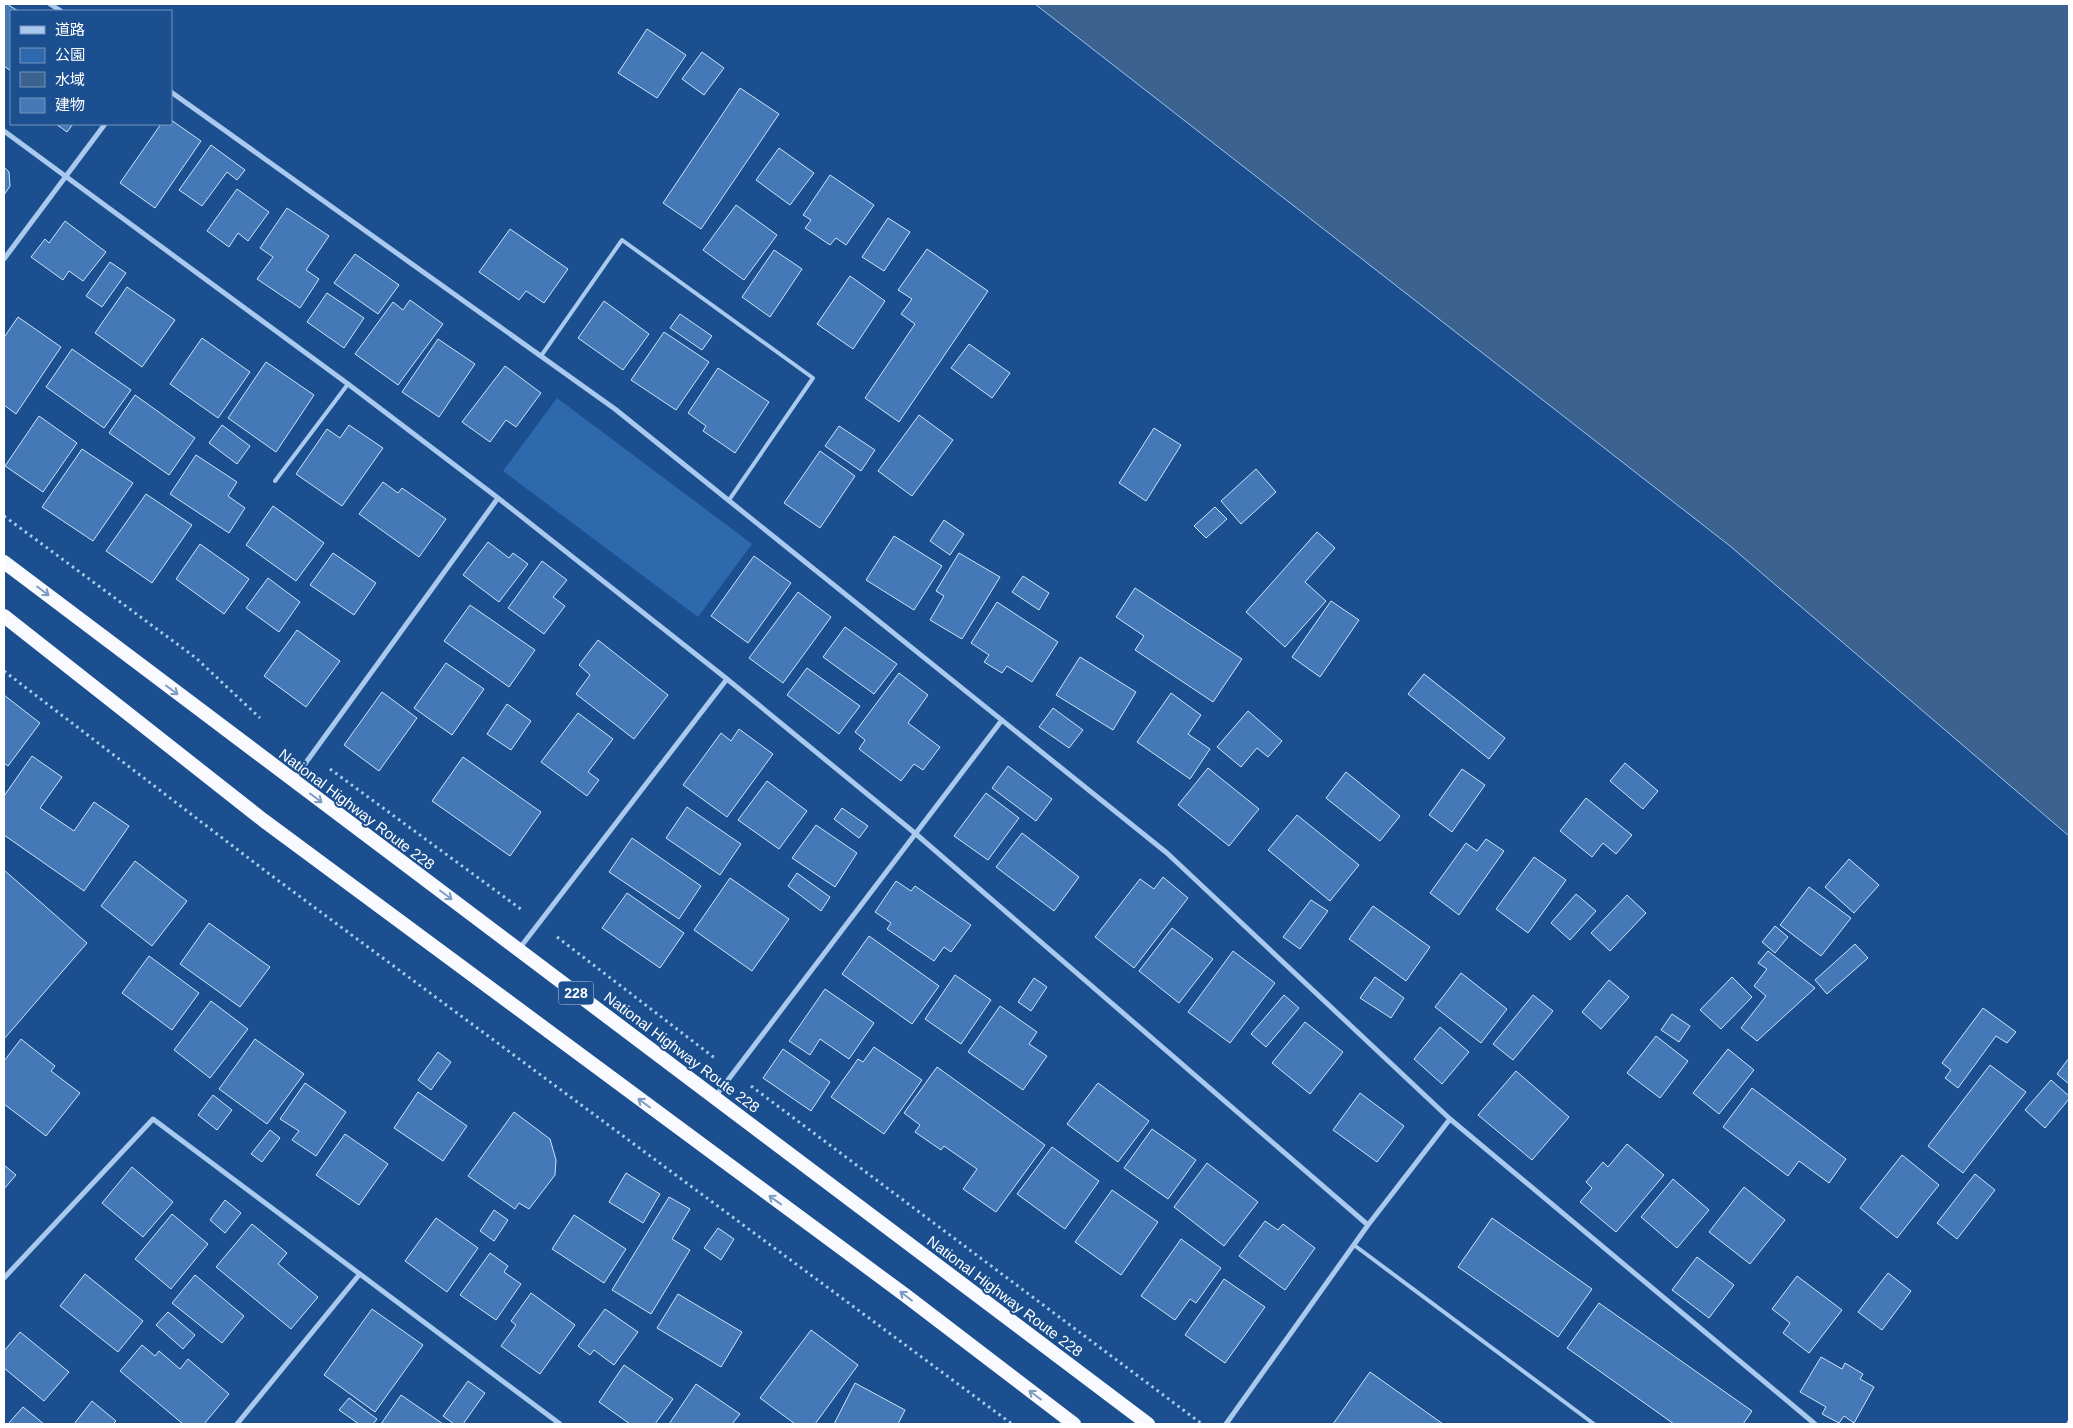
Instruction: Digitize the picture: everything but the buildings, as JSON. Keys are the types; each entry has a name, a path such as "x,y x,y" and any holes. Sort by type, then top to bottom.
{"highway":[{"name":"National Highway Route 228","path":"4,562 292,781 1148,1424"},
{"path":"4,616 263,820 905,1295 1074,1424"}],"street":[{"path":"172,93 615,409 1167,853 1450,1119 1815,1424"},
{"path":"4,259 104,125"},
{"path":"4,131 348,384 498,498 728,679 916,834 1368,1225"},
{"path":"292,781 498,498"},
{"path":"519,950 728,679"},
{"path":"715,1097 1002,720"},
{"path":"4,1278 153,1119 560,1424"},
{"path":"1226,1424 1368,1225 1450,1119"},
{"path":"237,1424 359,1275"}],"lane":[{"path":"541,356 622,240 813,378 729,500"},
{"path":"275,480 348,384"},
{"path":"1354,1245 1594,1424"}],"path":[{"path":"4,516 196,658 260,719"},
{"path":"4,671 268,873 1012,1424"},
{"path":"311,755 538,923 734,1073 1202,1424"}],"green space":[{"path":"557,398 752,544 698,617 503,471"}],"water":[{"path":"1035,4 2069,4 2069,836 1730,546"}]}
